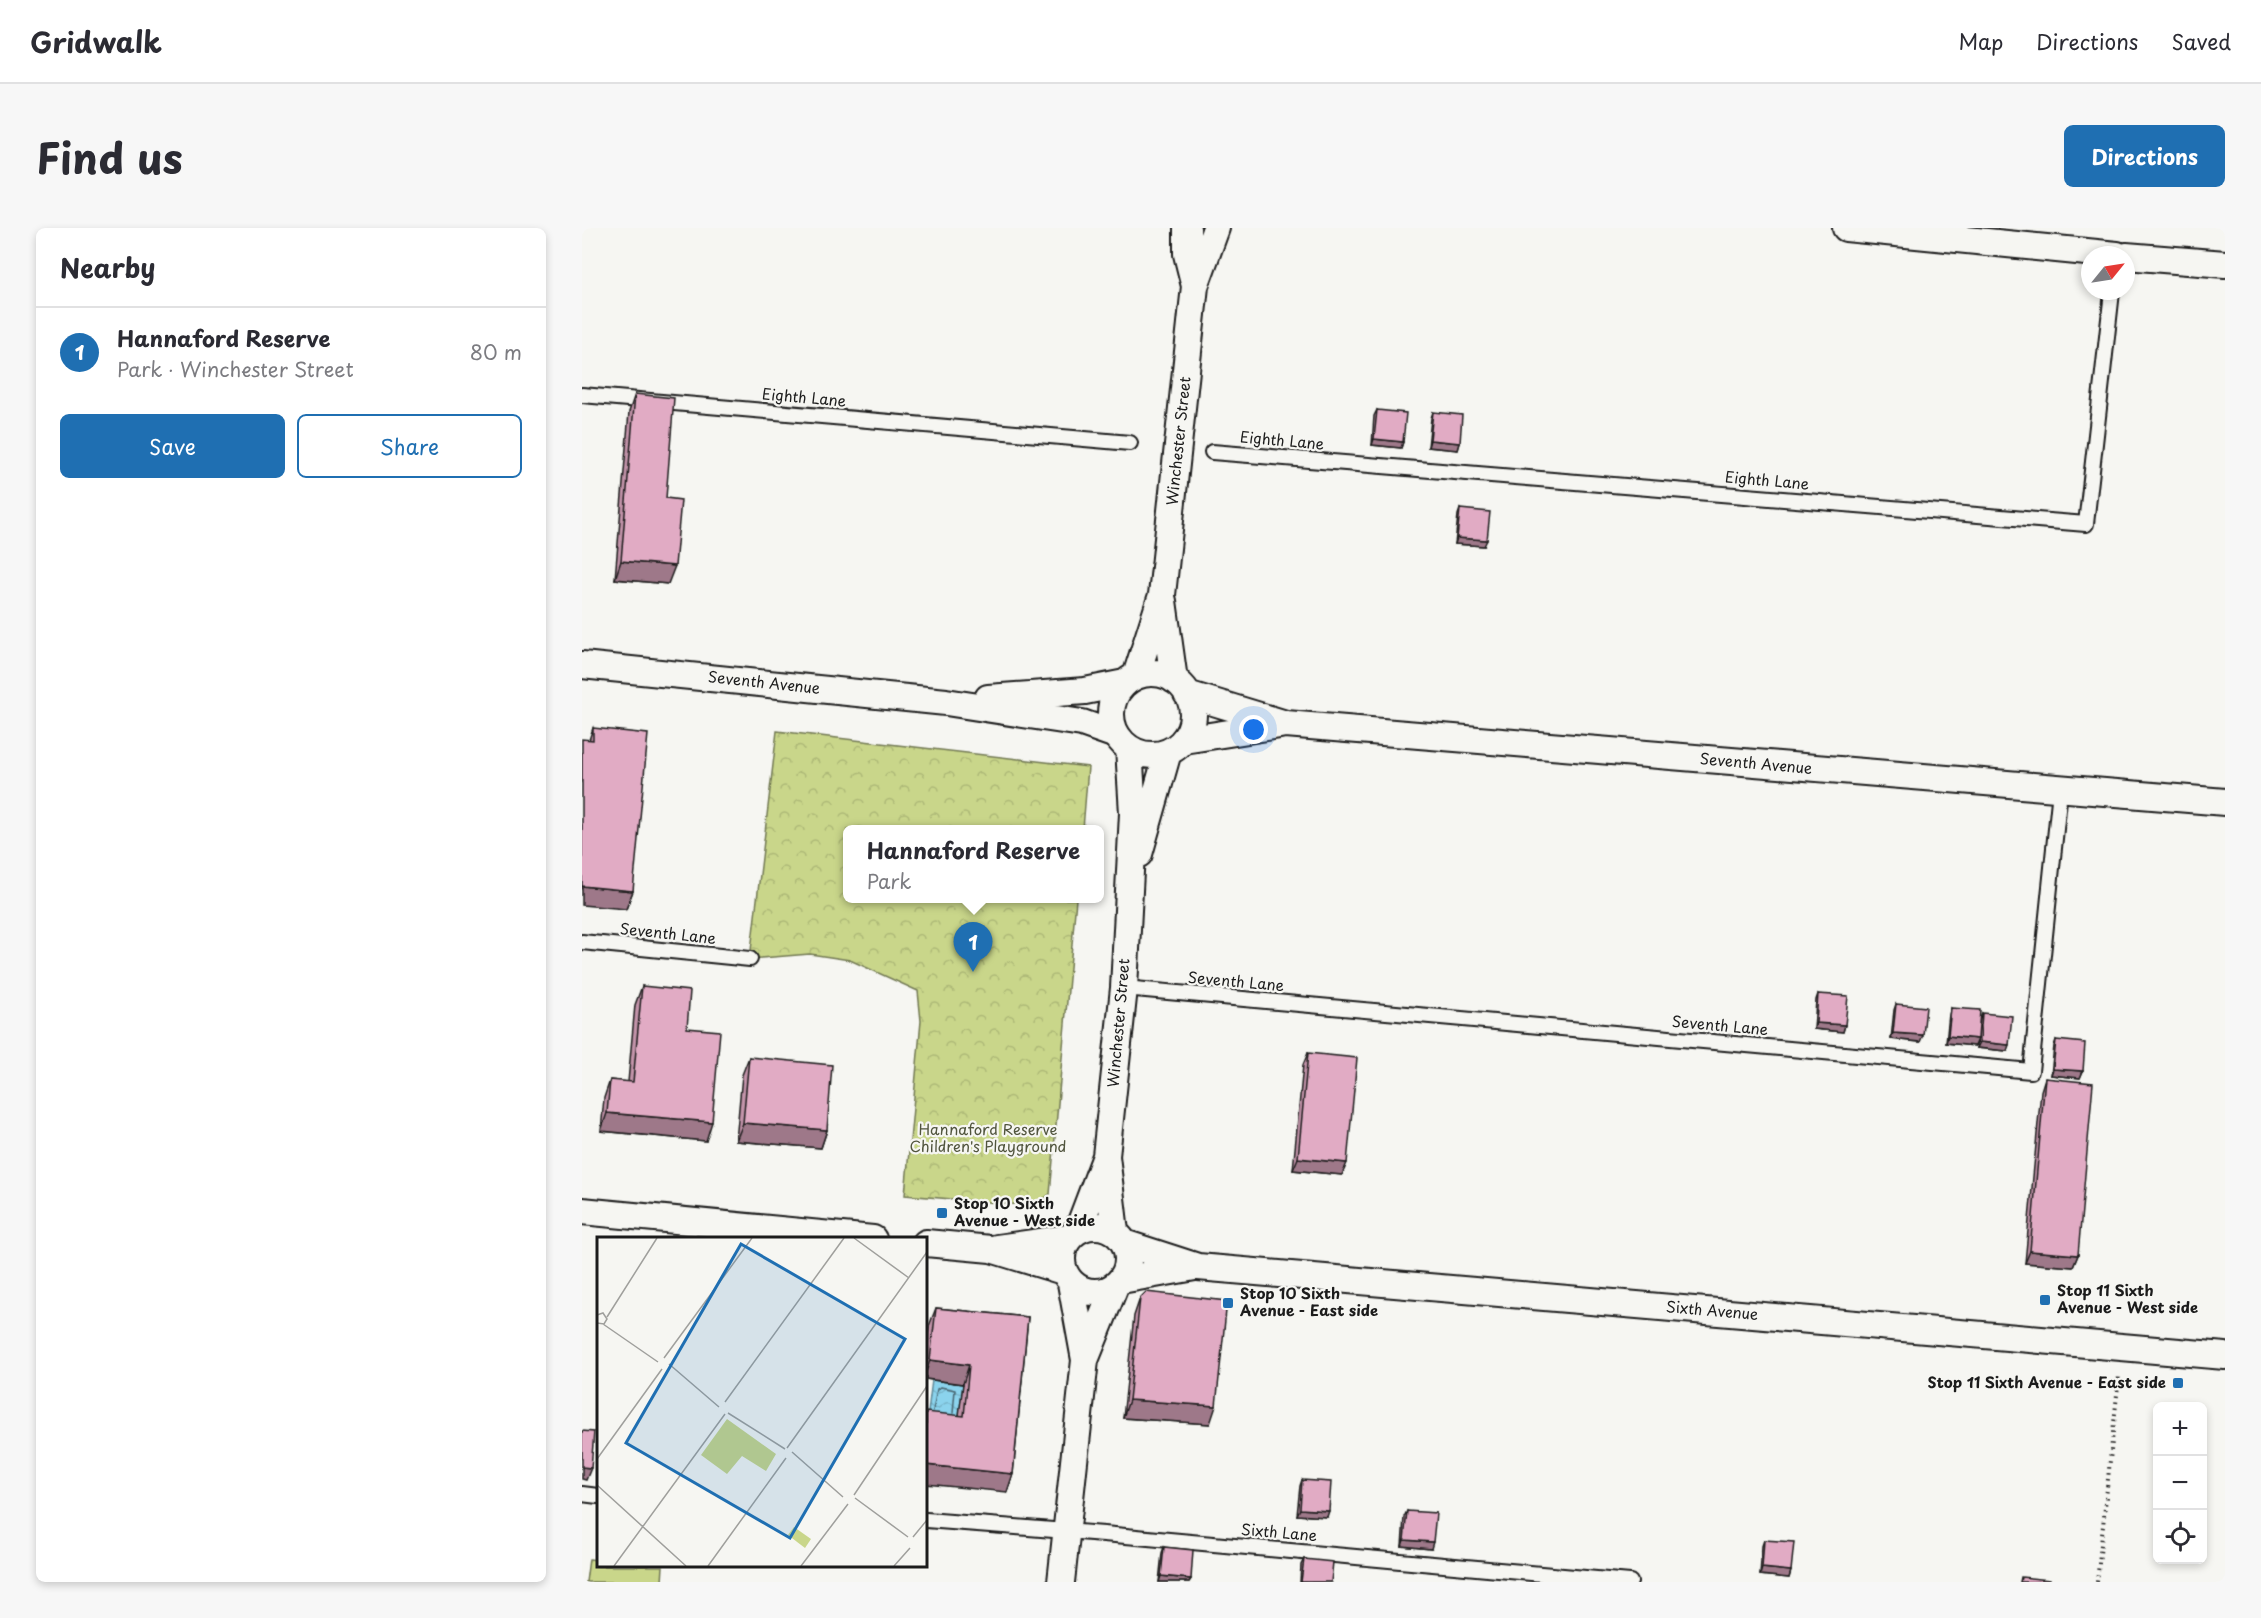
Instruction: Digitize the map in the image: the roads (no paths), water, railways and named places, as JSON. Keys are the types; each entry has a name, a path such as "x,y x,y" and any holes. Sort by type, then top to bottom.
{"street":[{"name":"Winchester Street","path":"1187,228 1186,254 1195,286"},
{"name":"Winchester Street","path":"1130,680 1162,595 1195,286 1216,228"},
{"path":"1846,228 2081,251"},
{"path":"2135,257 2225,264"},
{"name":"Winchester Street","path":"1162,595 1180,687"},
{"name":"Seventh Avenue","path":"582,665 946,702 1082,723 1123,741"},
{"path":"1162,674 1180,687 1192,709 1191,725 1176,746 1155,755 1141,754 1123,741 1111,722 1111,707 1116,694 1130,680 1162,674"},
{"name":"Seventh Avenue","path":"946,702 1085,691 1130,680"},
{"name":"Seventh Avenue","path":"1180,687 1287,724 2225,802"},
{"name":"Seventh Avenue","path":"1176,746 1287,724"},
{"name":"Winchester Street","path":"1119,1237 1106,1156 1124,988 1133,813 1123,741"},
{"name":"Winchester Street","path":"1128,889 1176,746"},
{"name":"Winchester Street","path":"1073,1234 1106,1156"},
{"path":"582,1211 852,1237"},
{"path":"991,1250 1073,1234 1096,1226 1119,1237 1128,1261 1085,1360 1061,1582"},
{"path":"1073,1234 1061,1259 1085,1360"},
{"name":"Sixth Avenue","path":"1119,1237 1198,1266 2225,1356"},
{"path":"927,1243 991,1250 1067,1277 1087,1292 1097,1293 1118,1283"},
{"name":"Sixth Avenue","path":"1118,1283 1198,1266"}],"lane":[{"name":"Eighth Lane","path":"1212,452 2086,524 2111,300"},
{"name":"Eighth Lane","path":"582,395 1130,442"},
{"name":"Seventh Lane","path":"1124,988 2031,1071 2060,790"},
{"name":"Seventh Lane","path":"582,942 750,959"},
{"path":"582,1494 597,1496"},
{"name":"Sixth Lane","path":"927,1520 1067,1530 1630,1582"}],"water":[{"path":"932,1380 963,1384 957,1434 927,1428"}],"place":[{"name":"Hannaford Reserve","path":"973,972"},
{"name":"Stop 10 Sixth Avenue - West side","path":"942,1213"},
{"name":"Stop 11 Sixth Avenue - West side","path":"2045,1300"},
{"name":"Stop 10 Sixth Avenue - East side","path":"1228,1303"},
{"name":"Stop 11 Sixth Avenue - East side","path":"2178,1383"}],"park label":[{"name":"Hannaford Reserve Children's Playground","path":"988,1138"}]}
